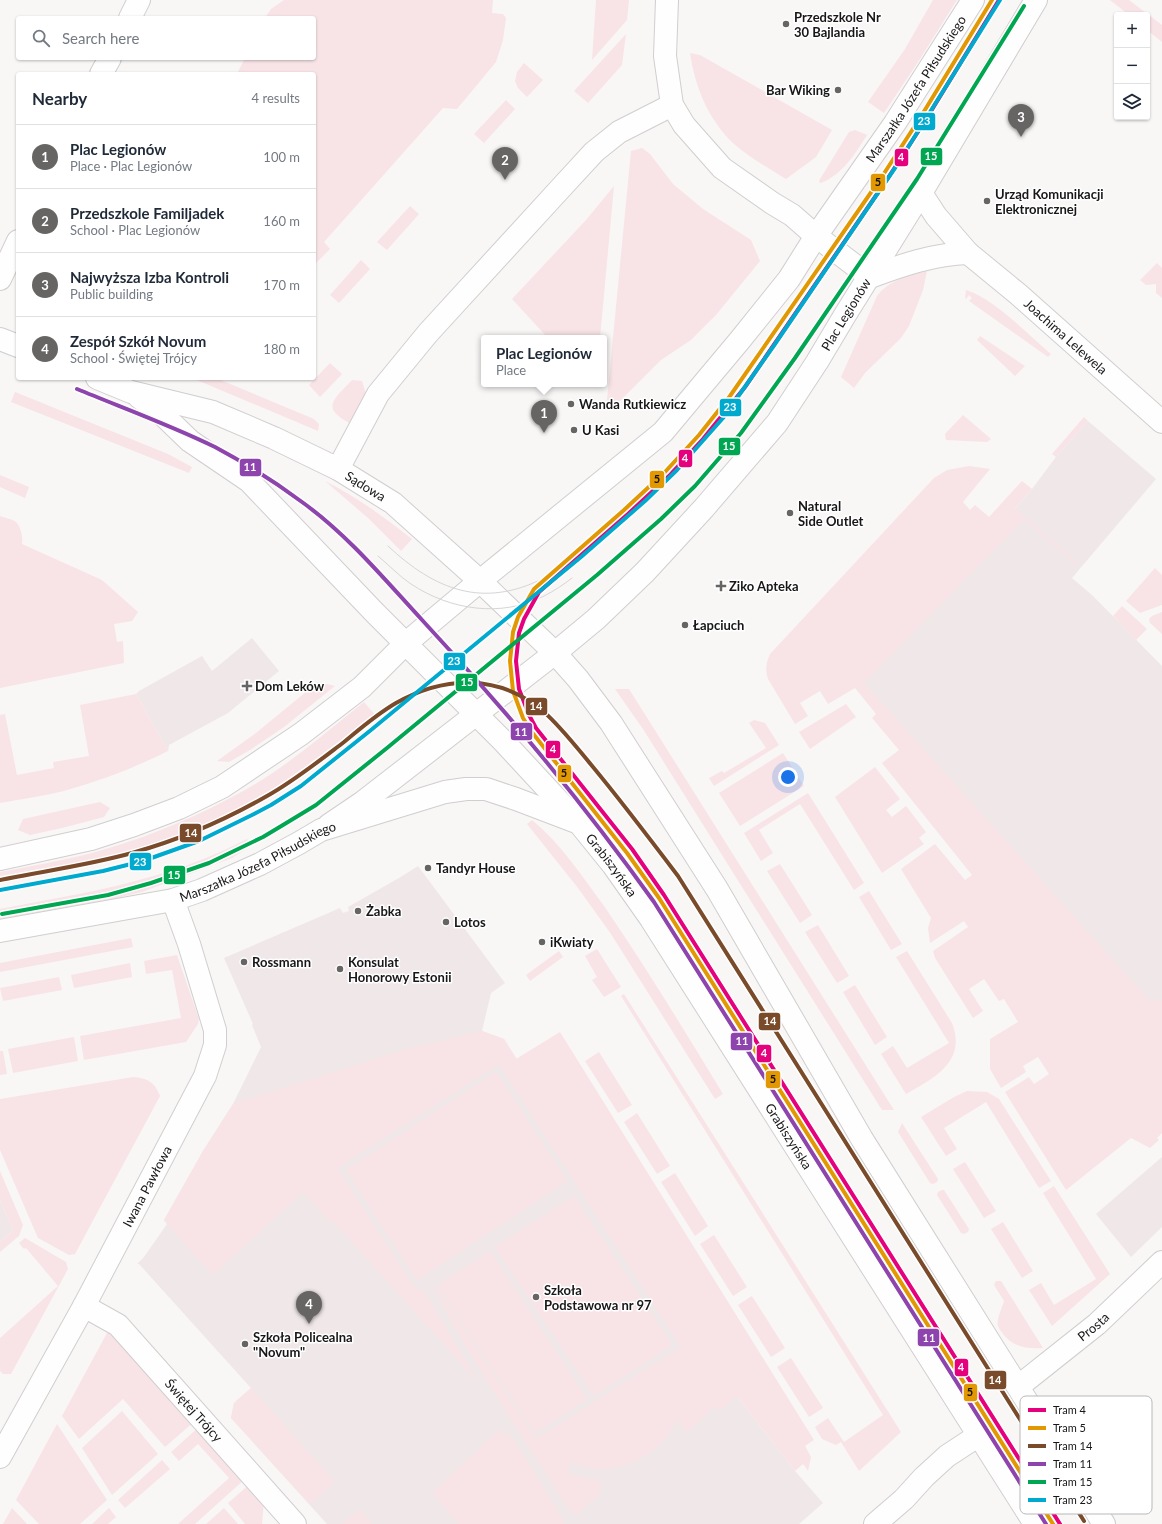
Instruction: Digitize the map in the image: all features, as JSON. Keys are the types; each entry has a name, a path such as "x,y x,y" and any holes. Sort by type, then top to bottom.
{"street":[{"path":"131,16 139,0"},
{"name":"Plac Legionów","path":"555,653 596,619 645,572 704,508 777,423 870,277 816,236 792,214 772,203 722,168 684,125 672,105 664,44 667,0"},
{"name":"Marszałka Józefa Piłsudskiego","path":"816,236 881,143 973,0"},
{"path":"870,277 1036,0"},
{"path":"102,72 109,60"},
{"path":"338,469 378,394 428,334 549,201 594,152 615,135 672,105"},
{"name":"Joachima Lelewela","path":"921,193 936,216 968,253 1018,294 1162,422"},
{"path":"0,858 91,839 179,808 222,787 301,734 362,686 406,644 480,580 663,432 789,279 816,236"},
{"path":"0,279 16,245"},
{"path":"870,277 939,255 968,253"},
{"path":"0,339 16,345"},
{"name":"Sądowa","path":"102,380 131,392 213,412 274,438 338,469 393,503 480,580 555,653"},
{"name":"Sądowa","path":"131,392 161,413 190,441 250,481 406,644"},
{"name":"Grabiszyńska","path":"406,644 508,746 579,823 613,865 651,919 1020,1500"},
{"path":"555,653 578,679 611,723 717,889 862,1139 994,1350 1025,1396"},
{"name":"Marszałka Józefa Piłsudskiego","path":"0,931 173,900 202,890 260,864 321,830 363,802 555,653"},
{"path":"321,830 445,792 466,789 486,789 579,823"},
{"name":"Iwana Pawłowa","path":"0,1457 84,1306 205,1076 215,1045 215,1030 189,944 173,900"},
{"name":"Prosta","path":"1019,1386 1097,1324 1162,1262"},
{"name":"Świętej Trójcy","path":"84,1306 118,1325 295,1524"},
{"path":"875,1524 904,1499 924,1477 947,1456 979,1435"},
{"name":"Grabiszyńska","path":"1029,1514 1035,1524"},
{"path":"1098,1514 1104,1524"}],"shaded area":[{"path":"284,0 493,0 492,13 503,14 506,18 503,40 496,62 457,109 443,108 324,242 330,249 316,263 316,72 238,72 244,60 316,60 316,16 266,16 271,9"},
{"path":"596,0 629,0 627,20 592,60"},
{"path":"933,0 957,0 884,113 868,102 905,49"},
{"path":"1110,0 1129,0 1145,12 1125,12"},
{"path":"1150,16 1162,25 1162,42 1150,32"},
{"path":"626,34 622,65 588,103 574,91"},
{"path":"690,53 700,55 832,130 816,157 786,179 739,148 716,124 704,102 695,78"},
{"path":"524,63 543,80 527,97 518,88 515,81 517,72"},
{"path":"506,100 515,109 484,143 474,134"},
{"path":"855,130 867,135 858,149 842,169 829,179 821,183 819,182 849,132"},
{"path":"642,148 650,154 673,184 703,209 751,240 760,261 716,315 691,340 661,360 617,404 612,404 607,400 631,151"},
{"path":"614,186 600,335 545,335 512,299 586,220"},
{"path":"410,206 419,214 387,250 377,242"},
{"path":"361,260 370,269 339,303 330,295"},
{"path":"1157,263 1162,268 1162,298 1156,293 1156,284 1146,285 1140,280"},
{"path":"927,271 923,290 909,326 901,338 865,373 854,388 841,377 877,296 887,286 899,279"},
{"path":"966,290 988,301 999,309 1051,354 1048,357 969,301 972,298 969,295 966,299"},
{"path":"980,336 1025,366 1015,376 977,340"},
{"path":"330,363 342,374 320,397 309,385 314,380 316,380 316,378"},
{"path":"197,380 221,380 314,419 319,424 318,431"},
{"path":"352,380 362,381 366,394 349,423 337,415 334,411 333,403"},
{"path":"15,392 168,454 192,467 189,473 11,402"},
{"path":"963,415 991,439 987,442 946,440 945,434"},
{"path":"1084,417 1088,421 1056,457 1052,454"},
{"path":"1088,421 1156,479 1072,578 1093,596 1162,666 1162,1021 863,682 1032,489 1056,457"},
{"path":"969,466 990,469 963,502 970,510 975,505 989,517 1022,481 1032,489 1015,508 1077,562 1075,564 1024,519 864,683 1149,1000 1162,1001 1162,1133 1157,1138 1159,1140 1150,1148 1131,1138 1066,1190 1005,1092 1029,1077 1034,1084 1049,1074 1038,1057 1023,1066 1026,1072 1001,1088 990,1069 990,1039 1018,1022 1004,999 999,1001 984,979 969,989 983,1011 973,1018 935,958 933,951 968,927 964,921 930,943 928,928 931,918 901,869 935,844 965,880 972,875 882,763 899,750 872,718 876,714 855,688 828,704 820,691 800,703 808,716 795,724 768,679 766,673 770,654 934,478 947,470"},
{"path":"0,475 29,487 25,498 0,487"},
{"path":"325,481 370,508 412,539 401,551 368,518"},
{"path":"0,516 13,520 18,524 22,544 102,580 138,612 132,621 114,624 117,642 123,641 124,663 0,688"},
{"path":"1155,568 1162,575 1162,605 1140,613 1126,601"},
{"path":"1122,606 1147,629 1136,640 1113,616"},
{"path":"1162,612 1162,634 1150,623 1149,619 1152,616"},
{"path":"252,638 279,671 228,713 169,745 168,751 136,694 202,656 212,671"},
{"path":"318,682 335,686 284,727 250,750 229,762 217,761 256,733"},
{"path":"615,689 629,689 894,1110 882,1110 643,729"},
{"path":"136,694 168,751 130,768 77,787 56,793 0,803 0,715 5,714 17,775 54,768 53,762 89,756 80,705"},
{"path":"364,702 376,716 304,772 238,811 192,832 118,857 0,880 0,872 68,859 109,848 161,830 212,807 261,781 306,748"},
{"path":"846,704 856,717 810,749 799,732"},
{"path":"754,720 765,723 779,745 714,786 709,778 722,771 724,773 766,748 749,723"},
{"path":"783,753 804,786 740,826 719,793"},
{"path":"875,767 900,799 886,810 892,817 906,806 926,832 919,838 924,844 882,873 835,797"},
{"path":"808,793 864,883 854,890 800,804 759,830 773,853 761,861 744,833"},
{"path":"100,802 110,808 104,817 30,835 18,830 23,819"},
{"path":"532,820 543,829 562,850 604,906 650,975 723,1094 715,1099 611,934 578,888 527,824"},
{"path":"247,839 251,846 232,858 142,892 112,899 0,919 0,909 95,891 157,875 218,853"},
{"path":"780,864 812,915 800,923 767,871"},
{"path":"418,866 505,983 491,993 482,1031 504,1039 720,1374 795,1471 823,1503 799,1524 327,1524 231,1418 234,1403 251,1388 139,1264 137,1264 144,1257 167,1224 164,1220 203,1151 233,1104 261,1047 252,1025 253,1024 224,958 340,908 343,913 349,911 348,907"},
{"path":"869,891 902,944 891,950 859,897"},
{"path":"818,925 849,976 837,983 805,932"},
{"path":"131,938 133,947 0,972 0,963"},
{"path":"597,949 621,987 604,997 592,980 597,977 585,956"},
{"path":"559,951 563,957 530,981 526,975"},
{"path":"907,951 952,1023 955,1037 955,1048 945,1067 937,1075 906,1094 881,1054 893,1046 907,1068 949,1043 896,957"},
{"path":"177,955 199,1019 198,1024 186,1042 84,1060 80,1036 181,1018 172,970 146,974 144,961"},
{"path":"130,963 132,977 74,988 71,975"},
{"path":"59,977 62,990 3,1001 0,988"},
{"path":"855,985 887,1037 875,1045 843,992"},
{"path":"624,994 901,1432 859,1471 841,1442 836,1445 822,1439 815,1427 828,1418 844,1442 883,1415 621,996"},
{"path":"482,1031 504,1039 516,1059 560,1032 814,1440 805,1446 811,1457 808,1471 803,1464 795,1471 737,1396 719,1411 714,1406 687,1433 677,1419 665,1439 657,1447 626,1465 614,1468 599,1469 570,1462 568,1473 583,1478 600,1480 601,1493 577,1514 570,1511 482,1373 434,1287 436,1285 536,1439 681,1347 499,1064 337,1168 415,1288 424,1292 479,1383 332,1220 330,1222 303,1192 213,1275 169,1226 170,1224 168,1222 167,1224 164,1220 203,1151 233,1104 403,1050"},
{"path":"74,1037 78,1061 13,1073 8,1049"},
{"path":"0,1051 3,1051 7,1074 0,1075"},
{"path":"599,1052 632,1105 618,1113 585,1061"},
{"path":"496,1072 567,1181 417,1280 346,1170"},
{"path":"133,1077 142,1078 153,1084 160,1096 75,1254 69,1255 38,1238 0,1150 0,1099"},
{"path":"967,1091 987,1092 999,1099 1051,1181 1039,1188 986,1102 944,1128 957,1149 946,1156 921,1117"},
{"path":"637,1113 670,1166 657,1174 624,1122"},
{"path":"902,1123 938,1179 937,1182 933,1184 930,1183 898,1132"},
{"path":"1162,1157 1162,1227 1131,1257 1096,1214"},
{"path":"965,1162 996,1211 984,1218 953,1169"},
{"path":"0,1171 23,1225 19,1236 0,1252 0,1242 13,1230 0,1200"},
{"path":"675,1173 708,1226 695,1236 661,1182"},
{"path":"1054,1186 1110,1274 1052,1326 1029,1290 1041,1283 1054,1305 1096,1279 1043,1193"},
{"path":"944,1190 969,1229 968,1232 964,1234 961,1233 937,1195 938,1192"},
{"path":"574,1196 672,1345 594,1396 495,1247"},
{"path":"0,1200 13,1230 0,1242"},
{"path":"1003,1222 1033,1271 1022,1278 991,1229"},
{"path":"714,1235 747,1287 733,1296 700,1244"},
{"path":"25,1238 66,1262 68,1269 11,1374 3,1374 0,1371 0,1338 58,1286 26,1248 24,1249 19,1243"},
{"path":"490,1251 587,1399 535,1433 438,1285"},
{"path":"996,1281 1001,1281 1043,1348 1031,1348 1011,1342 998,1327 998,1317 1004,1301 994,1285"},
{"path":"752,1296 785,1348 771,1357 738,1305"},
{"path":"107,1333 112,1333 195,1421 165,1447 123,1399 79,1439 62,1416"},
{"path":"791,1358 823,1408 809,1417 777,1367"},
{"path":"251,1388 335,1482 310,1504 231,1418 234,1403"},
{"path":"122,1411 158,1454 112,1495 82,1448"},
{"path":"57,1424 107,1500 80,1524 39,1524 16,1500"},
{"path":"200,1426 246,1478 195,1524 178,1524 229,1478 198,1444 179,1461 171,1452"},
{"path":"499,1430 512,1437 564,1521 564,1524 459,1524 432,1493"},
{"path":"162,1460 170,1469 125,1508 118,1500"},
{"path":"251,1483 264,1500 262,1524 245,1524 228,1503"},
{"path":"12,1508 27,1524 3,1524"},
{"path":"109,1508 116,1517 108,1524 92,1524"},
{"path":"224,1508 238,1524 206,1524"},
{"path":"359,1510 372,1524 343,1524"}],"tram line":[{"name":"5","path":"992,0 920,118 883,175 730,396 699,435 665,472 534,589 518,617 513,632 510,661 513,691 523,718 531,731 627,853 659,898 1020,1472"},
{"name":"4","path":"999,0 925,121 888,178 745,387 703,439 669,476 539,592 524,619 519,633 516,661 519,689 529,715 536,728 632,849 664,895 1020,1460"},
{"name":"23","path":"0,890 103,871 143,861 199,841 271,805 301,786 371,730 581,557 645,501 677,470 723,418 897,165 1000,0"},
{"name":"15","path":"2,914 108,895 151,883 209,863 263,837 316,805 597,575 661,519 695,486 741,433 795,358 917,179 1024,6"},
{"name":"11","path":"77,389 164,424 215,447 260,473 302,502 319,515 366,558 514,723 572,793 654,902 1020,1483"},
{"path":"388,546 424,574 442,584 461,590 480,593 500,592 522,587 548,576 578,556"},
{"path":"378,556 407,581 426,593 442,600 476,608 493,609 528,603 544,596 572,578"},
{"name":"14","path":"0,880 132,853 184,836 218,821 251,805 287,784 389,707 415,694 434,687 472,683 491,685 509,691 527,700 544,712 569,738 615,794 678,876 1020,1419"},
{"name":"11","path":"1040,1514 1046,1524"},
{"name":"5","path":"1047,1514 1053,1524"},
{"name":"4","path":"1054,1514 1060,1524"},
{"name":"14","path":"1080,1514 1084,1521"}],"place":[{"name":"Przedszkole Nr 30 Bajlandia","path":"786,24"},
{"name":"Bar Wiking","path":"838,90"},
{"name":"Najwyższa Izba Kontroli","path":"1021,137"},
{"name":"Przedszkole Familjadek","path":"505,180"},
{"name":"Urząd Komunikacji Elektronicznej","path":"987,201"},
{"name":"Wanda Rutkiewicz","path":"571,404"},
{"name":"U Kasi","path":"574,430"},
{"name":"Plac Legionów","path":"544,433"},
{"name":"Natural Side Outlet","path":"790,513"},
{"name":"Ziko Apteka","path":"721,586"},
{"name":"Łapciuch","path":"685,625"},
{"name":"Dom Leków","path":"247,686"},
{"name":"Tandyr House","path":"428,868"},
{"name":"Żabka","path":"358,911"},
{"name":"Lotos","path":"446,922"},
{"name":"iKwiaty","path":"542,942"},
{"name":"Rossmann","path":"244,962"},
{"name":"Konsulat Honorowy Estonii","path":"340,969"},
{"name":"Szkoła Podstawowa nr 97","path":"536,1297"},
{"name":"Zespół Szkół Novum","path":"309,1324"},
{"name":"Szkoła Policealna \"Novum\"","path":"245,1344"}]}
